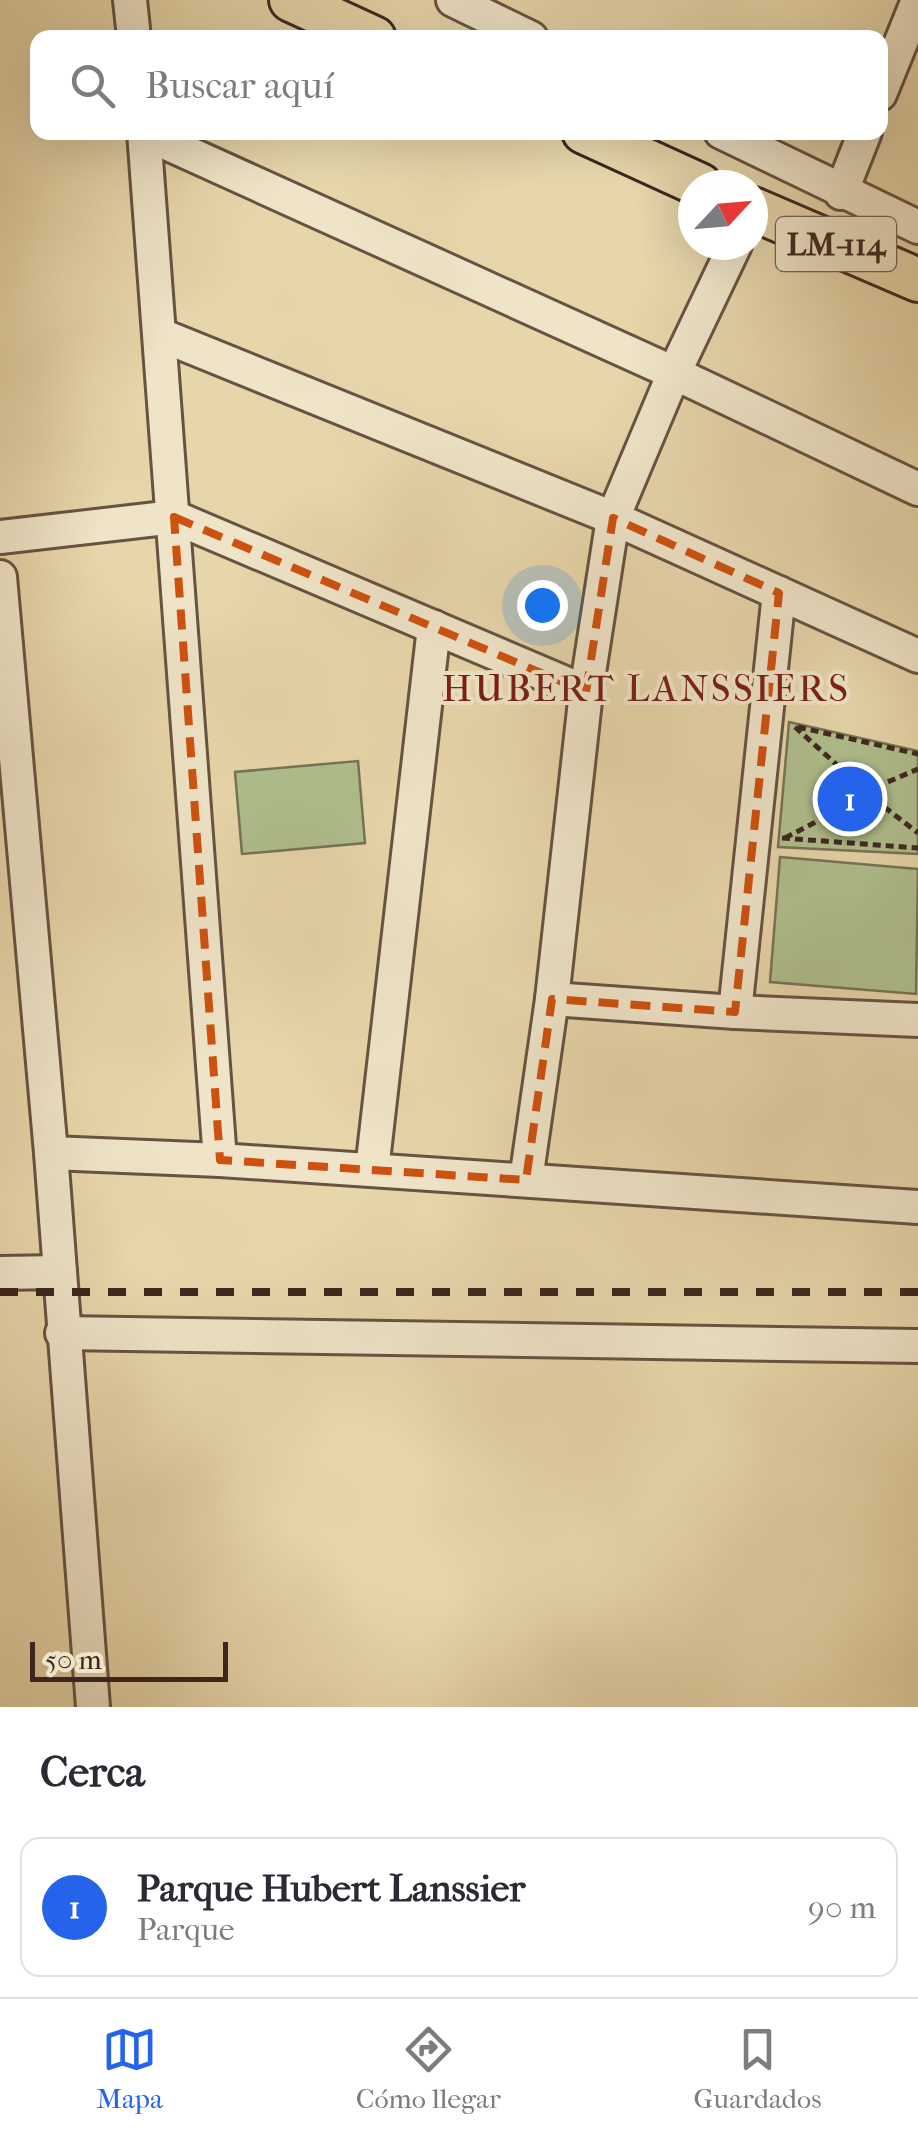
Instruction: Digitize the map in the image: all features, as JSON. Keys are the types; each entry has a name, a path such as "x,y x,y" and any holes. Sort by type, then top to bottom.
{"main road":[{"path":"291,0 357,30"},
{"path":"602,140 678,175"},
{"name":"LM-114","path":"768,215 918,280"}],"street":[{"path":"130,0 133,30"},
{"path":"452,0 493,8 522,30"},
{"path":"888,74 918,0"},
{"path":"145,140 220,1160"},
{"path":"159,140 674,373 918,489"},
{"path":"737,140 918,227"},
{"path":"841,193 862,140"},
{"path":"526,1180 552,999 586,692 613,518 674,373 728,260"},
{"path":"161,335 613,518 918,656"},
{"path":"0,537 174,517 586,692"},
{"path":"0,577 13,871 51,1153 90,1699"},
{"path":"735,1012 769,837 780,723 779,593"},
{"path":"372,1170 434,627"},
{"path":"552,999 918,1020"},
{"path":"51,1153 220,1160 918,1208"},
{"path":"0,1272 60,1272"},
{"path":"62,1333 918,1346"}],"path":[{"path":"780,723 793,745"},
{"path":"780,723 918,754"},
{"path":"780,723 856,783"},
{"path":"876,787 918,769"},
{"path":"856,783 868,779 876,787"},
{"path":"856,783 858,800"},
{"path":"874,799 876,787"},
{"path":"769,837 858,800 874,799"},
{"path":"874,799 918,833"},
{"path":"769,837 786,820"},
{"path":"769,837 918,848"}],"highlighted area":[{"path":"174,517 586,692 613,518 779,593 735,1012 552,999 526,1180 220,1160"}],"green space":[{"path":"789,722 918,751 918,854 778,847"},
{"path":"358,761 365,843 242,854 235,772"},
{"path":"780,857 918,869 916,994 770,982"}],"railway":[{"path":"0,1292 918,1292"}],"place":[{"name":"Parque Hubert Lanssier","path":"850,799"}],"district":[{"name":"HUBERT LANSSIERS","path":"646,688"}]}
